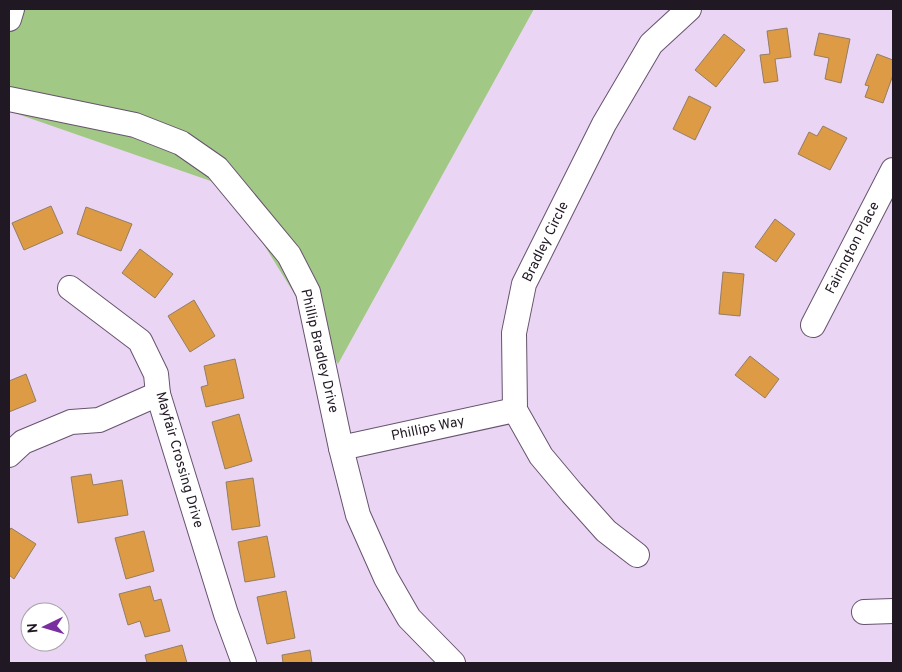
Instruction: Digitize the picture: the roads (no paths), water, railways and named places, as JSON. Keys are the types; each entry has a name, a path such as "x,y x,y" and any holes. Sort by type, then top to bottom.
{"street":[{"path":"9,19 12,9"},
{"name":"Bradley Circle","path":"514,410 514,333 524,284 604,124 651,44 689,9"},
{"name":"Phillip Bradley Drive","path":"9,99 135,125 181,143 217,168 289,255 308,292 341,448 358,515 386,578 410,618 453,663"},
{"name":"Fairington Place","path":"813,325 893,170"},
{"name":"Mayfair Crossing Drive","path":"70,288 140,341 156,374 158,394 226,614 244,663"},
{"path":"9,455 23,442 63,425 71,422 99,420 158,394"},
{"path":"514,410 542,456 572,493 606,531 637,555"},
{"name":"Phillips Way","path":"341,448 514,410"},
{"path":"864,612 893,611"}]}
